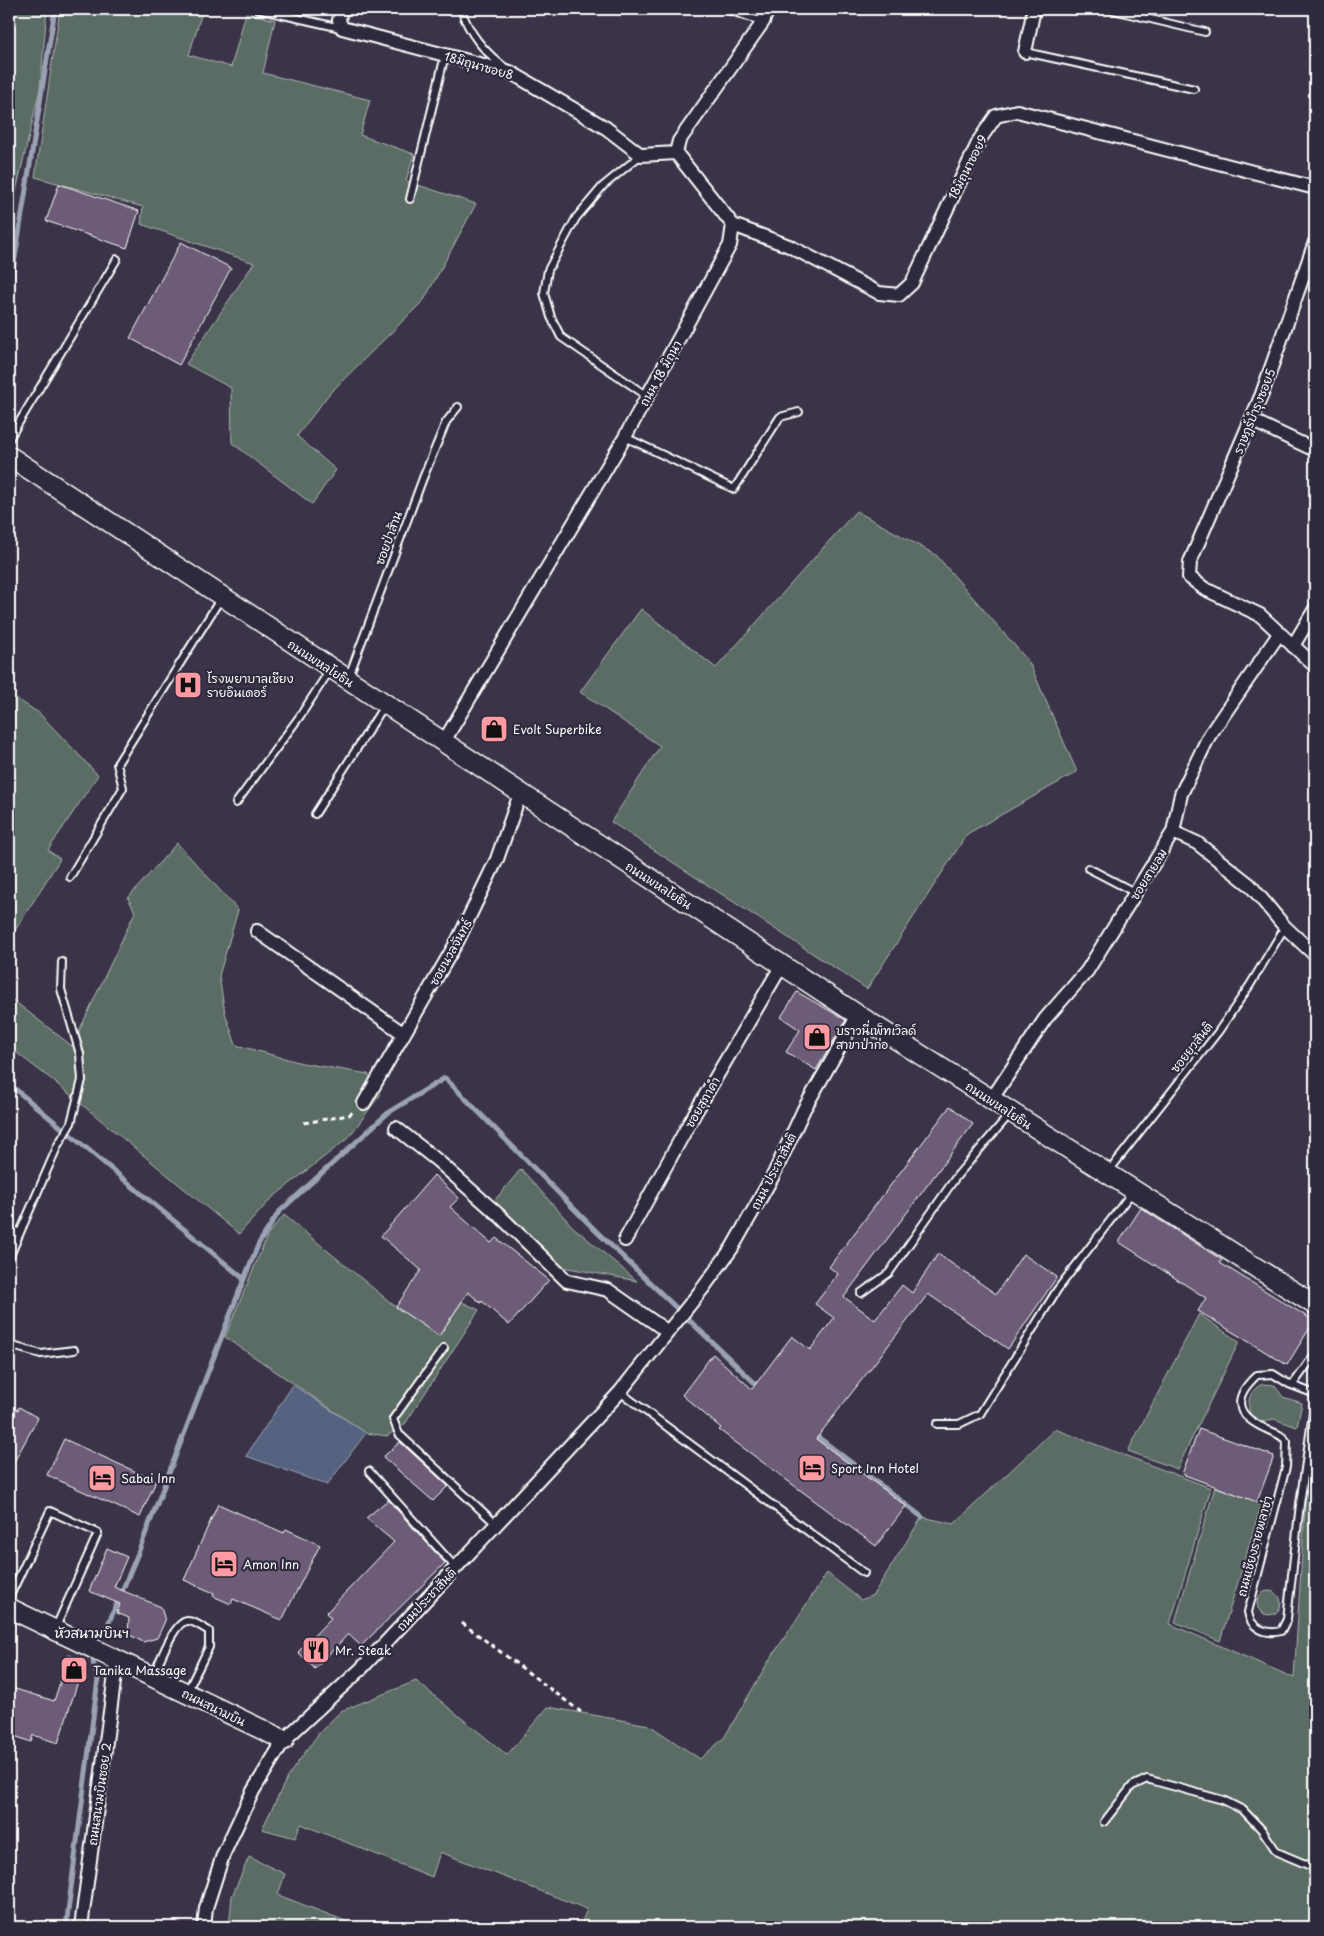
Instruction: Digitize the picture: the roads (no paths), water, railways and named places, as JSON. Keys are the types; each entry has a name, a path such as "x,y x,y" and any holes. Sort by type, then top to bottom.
{"main road":[{"name":"ถนนพหลโยธิน","path":"9,456 443,744 858,1015 1315,1306"},
{"name":"ถนนสนามบิน","path":"9,1608 284,1740"}],"street":[{"path":"341,9 339,20 342,28"},
{"path":"676,153 679,141 763,22 768,9"},
{"path":"1025,52 1034,9"},
{"name":"18มิถุนาซอย8","path":"342,28 510,72 606,128 641,155"},
{"name":"18มิถุนาซอย9","path":"733,225 789,246 879,293 899,295 912,282 980,139 996,116 1017,112 1315,188"},
{"path":"641,155 676,153"},
{"path":"676,153 733,225"},
{"name":"ถนน 18 มิถุนา","path":"443,744 625,437 730,245 733,225"},
{"name":"ราษฎร์บำรุงซอย5","path":"1279,634 1260,615 1204,589 1189,578 1190,562 1250,420 1315,243"},
{"path":"1250,420 1315,450"},
{"path":"1294,646 1315,609"},
{"path":"1279,634 1315,666"},
{"name":"ซอยสายลม","path":"991,1100 1045,1019 1087,971 1136,894 1173,832 1181,794 1209,736 1279,634"},
{"name":"ซอยนวลจันทร์","path":"364,1103 458,940 498,859 520,794"},
{"path":"1173,832 1197,843 1250,885 1286,927 1313,946"},
{"path":"258,931 404,1034"},
{"name":"ซอยสุภาคำ","path":"625,1240 695,1113 782,965"},
{"name":"ถนน ประชาสันติ","path":"678,1320 732,1248 774,1174 804,1109 858,1015"},
{"path":"396,1128 438,1161 501,1217 567,1281 608,1290 668,1332"},
{"name":"ถนนประชาสันติ","path":"204,1927 206,1908 223,1855 253,1791 284,1740 360,1670 456,1568 620,1392 678,1320"},
{"name":"ถนนสนามบินซอย 2","path":"81,1927 117,1660"}],"lane":[{"path":"257,9 342,28"},
{"path":"461,9 466,23 484,52 510,72"},
{"path":"726,9 763,22"},
{"path":"1109,9 1205,32"},
{"path":"1025,52 1194,89"},
{"path":"410,200 445,55"},
{"path":"641,155 603,186 576,218 548,270 544,293 551,317 562,337 647,396"},
{"path":"9,440 118,259"},
{"name":"ซอยป่าส้าน","path":"348,680 422,478 446,422 458,407"},
{"path":"625,437 734,489 780,417 799,412"},
{"path":"70,877 123,788 117,764 222,597"},
{"path":"236,802 300,716 331,669"},
{"path":"314,814 385,705"},
{"path":"1088,868 1136,894"},
{"name":"ซอยยุวสันติ","path":"1106,1174 1218,1032 1286,927"},
{"path":"9,1258 60,1142 70,1126 82,1080 80,1054 60,990 62,962"},
{"path":"860,1293 889,1273 956,1177 1011,1113"},
{"path":"937,1424 958,1424 980,1414 1057,1290 1133,1191"},
{"path":"9,1228 19,1233"},
{"path":"9,1345 41,1354 74,1350"},
{"path":"444,1348 394,1418 399,1434 496,1524"},
{"path":"1289,1384 1294,1383 1315,1354"},
{"name":"ถนนเชียงรายพลาซ่า","path":"1289,1384 1273,1374 1257,1375 1241,1393 1239,1405 1243,1415 1266,1430 1280,1434 1287,1442 1286,1467 1248,1612 1249,1620 1255,1627 1266,1632 1282,1631 1287,1619 1300,1504 1315,1400"},
{"path":"1289,1384 1315,1394"},
{"path":"620,1392 864,1573"},
{"path":"369,1470 456,1568"},
{"path":"9,1598 50,1511 98,1533 55,1630"},
{"path":"152,1677 176,1627 183,1622 190,1621 209,1631 210,1639 209,1647 186,1693"},
{"path":"1104,1822 1132,1786 1147,1779 1230,1803 1249,1817 1277,1852 1315,1868"}],"water":[{"path":"293,1385 366,1433 327,1485 246,1456"}],"waterway":[{"path":"9,295 55,9"},
{"path":"244,1279 259,1243 279,1212 389,1112 445,1078 596,1231 760,1388"},
{"path":"9,1084 244,1279 138,1553 107,1627"},
{"path":"814,1434 922,1517"},
{"path":"66,1927 98,1679 93,1662 94,1657"}],"place":[{"name":"โรงพยาบาลเชียง รายอินเดอร์","path":"188,685"},
{"name":"Evolt Superbike","path":"494,729"},
{"name":"บราวนี่เพ็ทเวิลด์ สาขาป่าก่อ","path":"817,1037"},
{"name":"Sport Inn Hotel","path":"812,1468"},
{"name":"Sabai Inn","path":"102,1478"},
{"name":"Amon Inn","path":"224,1564"},
{"name":"Mr. Steak","path":"316,1650"},
{"name":"Tanika Massage","path":"74,1670"}],"district":[{"name":"หัวสนามบินฯ","path":"92,1632"}]}
